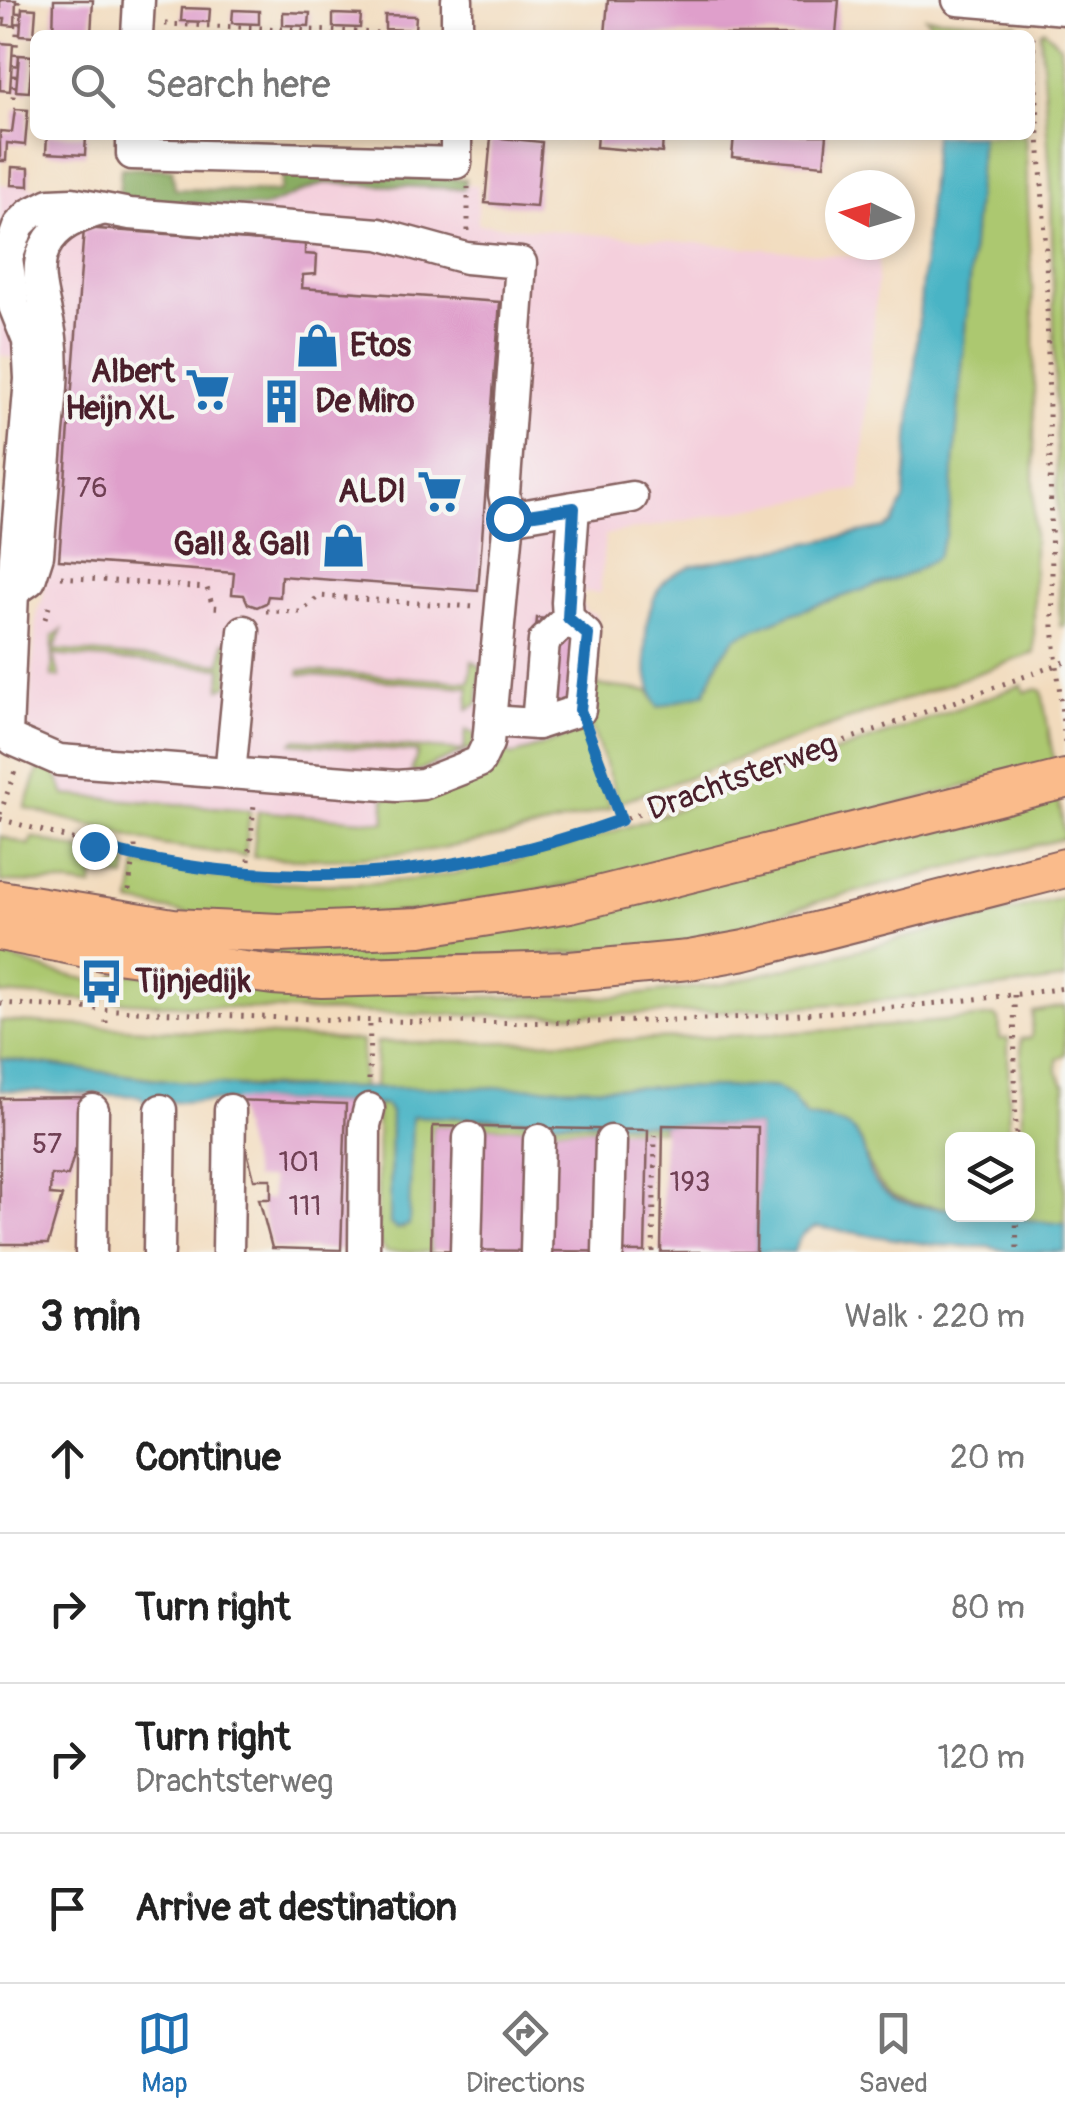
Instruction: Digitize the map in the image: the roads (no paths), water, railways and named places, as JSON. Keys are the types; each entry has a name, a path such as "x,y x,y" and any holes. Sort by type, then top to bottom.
{"main road":[{"path":"0,900 120,922 190,929 279,933 420,928 570,904 1065,779"},
{"path":"0,931 120,954 273,975 322,978 570,971 669,963 745,950 1065,868"}],"street":[{"path":"457,0 457,30"},
{"path":"958,0 1065,9"},
{"path":"132,145 456,149"},
{"path":"101,210 380,234 466,258 521,263 504,494 508,518 488,744 480,762 423,784 397,786 59,760 12,740 7,734 10,608 30,580 38,555 52,379 52,341 42,292 41,260 57,229 78,217 101,210"},
{"path":"508,518 632,498"},
{"path":"537,724 544,641 568,618 574,508"},
{"path":"230,774 242,617"},
{"path":"490,721 537,724 580,710 588,635 568,618"},
{"path":"364,1252 365,1125 369,1097"},
{"path":"90,1252 93,1110"},
{"path":"159,1252 162,1110"},
{"path":"228,1252 230,1110"},
{"path":"466,1252 470,1138"},
{"path":"536,1252 539,1140"},
{"path":"608,1252 611,1142"}],"water":[{"path":"934,140 981,140 951,501 946,534 937,557 912,573 736,637 720,658 705,693 658,707 648,679 646,645 650,611 663,583 691,566 885,528 893,523 904,500"},
{"path":"2,1059 256,1088 776,1087 791,1097 806,1117 849,1128 858,1137 876,1184 897,1200 945,1208 945,1222 1065,1224 1065,1252 933,1245 817,1227 802,1236 794,1252 756,1252 758,1127 412,1116 409,1225 396,1229 390,1224 391,1112 385,1105 145,1102 140,1096 0,1090"}],"place":[{"name":"Etos","path":"317,346"},
{"name":"Albert Heijn XL","path":"208,390"},
{"name":"De Miro","path":"282,402"},
{"name":"ALDI","path":"439,492"},
{"name":"Gall & Gall","path":"343,545"},
{"name":"Tijnjedijk","path":"102,982"}]}
